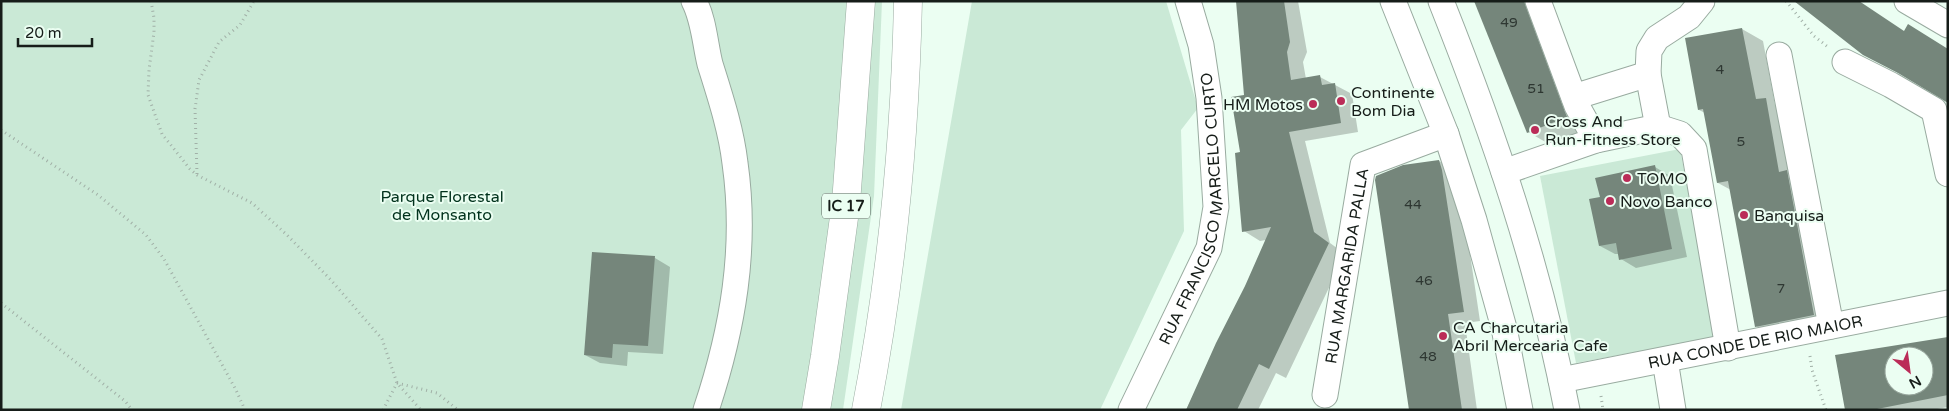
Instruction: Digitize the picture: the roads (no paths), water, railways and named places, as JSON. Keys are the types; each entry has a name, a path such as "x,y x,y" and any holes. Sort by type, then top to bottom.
{"highway":[{"name":"IC 17","path":"816,410 846,203 861,1"},
{"name":"IC 17","path":"866,410 877,353 897,192 908,1"}],"street":[{"path":"694,1 727,121 735,164 741,236 733,310 720,367 706,410"},
{"name":"RUA FRANCISCO MARCELO CURTO","path":"1131,410 1209,248 1213,229 1216,207 1209,98 1201,45 1188,1"},
{"path":"1393,1 1446,134 1474,220 1504,328 1520,410"},
{"path":"1441,1 1473,82 1504,172 1554,346 1567,410"},
{"path":"1538,1 1574,96 1596,140"},
{"path":"1658,127 1648,74 1649,51 1657,38 1689,17 1702,1"},
{"path":"1907,1 1948,25"},
{"path":"1779,55 1820,329"},
{"path":"1846,62 1934,110 1948,174"},
{"path":"1574,96 1648,74"},
{"path":"1504,172 1596,140 1658,127 1680,134 1694,149 1728,348"},
{"name":"RUA MARGARIDA PALLA","path":"1325,395 1363,165 1446,134"},
{"name":"RUA CONDE DE RIO MAIOR","path":"1561,380 1948,304"},
{"path":"1665,360 1673,410"}],"place":[{"name":"Continente Bom Dia","path":"1341,101"},
{"name":"HM Motos","path":"1313,104"},
{"name":"Cross And Run-Fitness Store","path":"1535,130"},
{"name":"TOMO","path":"1627,178"},
{"name":"Novo Banco","path":"1610,201"},
{"name":"Banquisa","path":"1744,215"},
{"name":"CA Charcutaria Abril Mercearia Cafe","path":"1443,336"}],"park label":[{"name":"Parque Florestal de Monsanto","path":"442,205"}]}
